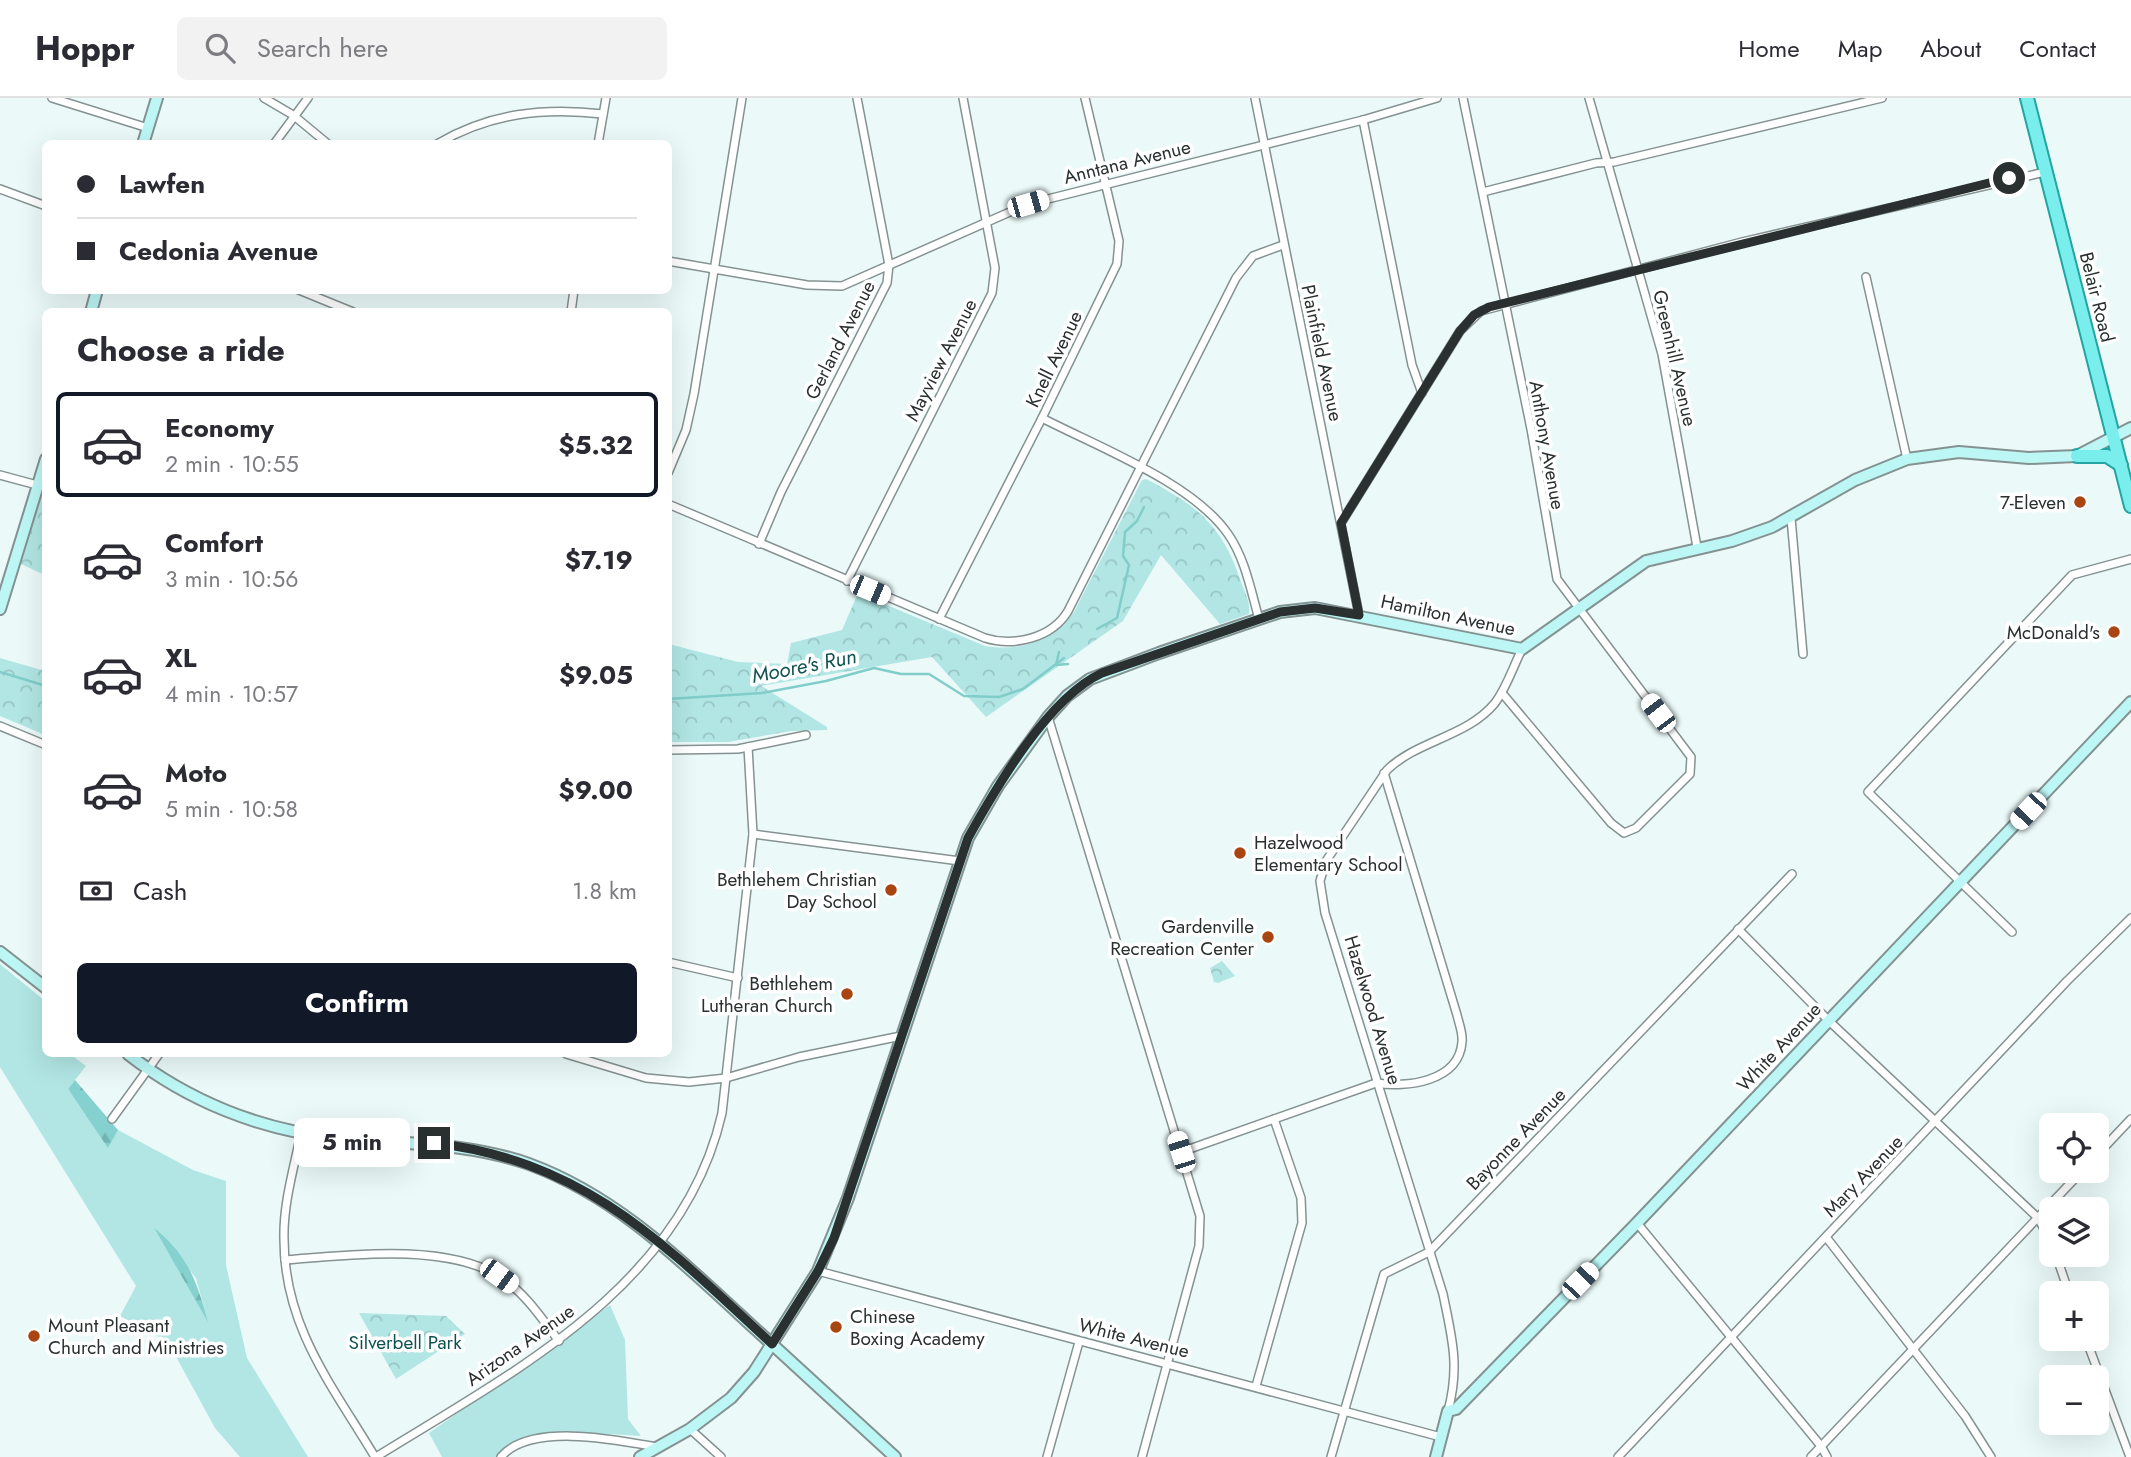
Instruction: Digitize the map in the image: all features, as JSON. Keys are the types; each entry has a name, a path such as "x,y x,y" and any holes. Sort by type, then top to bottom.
{"main road":[{"name":"Belair Road","path":"2027,98 2131,506"},
{"path":"2077,456 2108,456 2121,465"}],"street":[{"path":"52,98 148,128"},
{"path":"144,140 157,98"},
{"path":"264,98 293,115 323,140"},
{"path":"277,140 308,98"},
{"path":"599,140 606,98"},
{"path":"672,462 690,414 742,98"},
{"name":"Gerland Avenue","path":"759,544 787,480 883,295 889,265 857,98"},
{"name":"Mayview Avenue","path":"847,580 987,305 995,268 963,98"},
{"name":"Knell Avenue","path":"939,619 1117,264 1119,240 1085,98"},
{"name":"Plainfield Avenue","path":"1255,98 1359,615"},
{"name":"Anntana Avenue","path":"672,262 760,278 833,287 1028,204 1363,120 1437,98"},
{"name":"Anthony Avenue","path":"1463,98 1531,429 1557,579 1690,757 1692,769 1686,779 1636,828 1624,833 1611,823 1502,693"},
{"name":"Greenhill Avenue","path":"1589,98 1662,354 1697,547"},
{"path":"1483,192 1882,98"},
{"path":"445,140 476,125 520,112 569,110 603,114"},
{"path":"1363,120 1412,365 1422,393"},
{"path":"1341,523 1468,320 1489,307 1990,182 2045,172"},
{"path":"0,189 42,205"},
{"path":"672,506 993,641 1012,642 1045,633 1068,611 1244,265 1262,252 1283,245"},
{"path":"1866,277 1907,459"},
{"path":"309,294 343,308"},
{"path":"327,301 330,294"},
{"path":"1042,418 1191,495 1205,506 1237,548 1259,619"},
{"name":"Hamilton Avenue","path":"640,1457 690,1429 731,1398 772,1344 818,1271 841,1220 960,861 981,814 1048,717 1090,679 1280,612 1315,608 1522,649 1646,561 1746,537 1791,518 1855,480 1907,459 1959,452 2029,458 2077,456 2131,428"},
{"path":"0,609 42,471"},
{"path":"0,475 37,485"},
{"path":"1791,518 1803,654"},
{"path":"2012,932 1868,792 2072,575 2131,559"},
{"name":"Hazelwood Avenue","path":"1436,1457 1455,1385 1456,1356 1443,1294 1325,913 1320,881 1326,861 1384,773 1399,759 1459,732 1488,710 1502,693 1522,649"},
{"name":"White Avenue","path":"1448,1410 1456,1409 1637,1223 2131,702"},
{"path":"1048,717 1181,1152 1201,1228 1142,1457"},
{"path":"0,726 42,743"},
{"path":"672,750 748,747 806,735"},
{"name":"Arizona Avenue","path":"376,1457 559,1342 602,1305 660,1241 694,1186 714,1142 722,1113 753,834 748,747"},
{"path":"1181,1152 1376,1083 1398,1085 1429,1080 1454,1060 1462,1043 1455,1008 1384,773"},
{"path":"753,834 960,861"},
{"name":"Bayonne Avenue","path":"1331,1457 1384,1274 1429,1252 1792,874"},
{"name":"Mary Avenue","path":"1618,1457 1937,1122 2067,981 2131,918"},
{"path":"1738,929 1828,1020 2038,1218"},
{"path":"0,952 42,985"},
{"path":"672,963 738,978"},
{"path":"575,1057 621,1072 660,1080 689,1082 726,1078 799,1056 901,1036"},
{"path":"132,1057 148,1069 216,1107 268,1126 301,1133 434,1143 504,1156 581,1188 628,1216 660,1241 895,1457"},
{"path":"112,1119 157,1057"},
{"path":"1256,1386 1302,1215 1298,1187 1274,1119"},
{"path":"2109,1142 2131,1119"},
{"path":"301,1133 284,1227 285,1260 293,1303 311,1353 376,1457"},
{"path":"1811,1457 2071,1183"},
{"path":"1637,1223 1732,1336 1827,1457"},
{"path":"1826,1237 1965,1416 1991,1457"},
{"path":"285,1260 403,1254 474,1266 499,1276 512,1286 559,1342"},
{"name":"White Avenue","path":"818,1271 1441,1437"},
{"path":"1047,1457 1079,1342"},
{"path":"2090,1351 2130,1457"},
{"path":"690,1429 721,1457"},
{"path":"501,1457 522,1443 564,1437 620,1440 658,1448"}],"green space":[{"path":"1146,479 1180,498 1206,519 1226,546 1234,563 1247,598 1249,614 1220,624 1161,555 1123,621 986,717 932,657 761,686 827,727 827,730 791,731 728,742 672,742 672,645 738,662 787,664 791,643 842,630 858,593 985,646 1024,646 1045,637 1074,612 1142,480"},
{"path":"42,493 42,574 21,564"},
{"path":"0,658 42,670 42,734 0,716"},
{"path":"1222,961 1235,976 1214,982 1210,968"},
{"path":"0,964 42,999 42,1057 74,1057 86,1066 68,1089 108,1147 118,1130 193,1170 226,1181 226,1265 247,1358 308,1457 240,1457 215,1428 168,1342 120,1316 136,1286 0,1067","holes":["155,1230 196,1278 207,1319"]},
{"path":"75,1080 118,1130 108,1148 68,1089"},
{"path":"154,1228 175,1248 190,1270 208,1322"},
{"path":"610,1305 625,1340 628,1419 641,1436 608,1434 576,1440 543,1435 519,1441 503,1457 442,1457 429,1433"},
{"name":"Silverbell Park","path":"359,1313 446,1316 465,1334 396,1379"}],"waterway":[{"path":"1097,629 1117,618 1129,565 1123,556 1125,532 1137,521 1144,507"},
{"name":"Moore's Run","path":"1056,665 1059,652"},
{"name":"Moore's Run","path":"672,699 762,693 826,681 874,668 901,674 929,674 964,696 999,697 1023,689 1064,658"},
{"name":"Moore's Run","path":"1056,665 1068,664"},
{"name":"Moore's Run","path":"0,672 42,685"}],"place":[{"name":"7-Eleven","path":"2080,502"},
{"name":"McDonald's","path":"2114,632"},
{"name":"Hazelwood Elementary School","path":"1240,853"},
{"name":"Bethlehem Christian Day School","path":"891,890"},
{"name":"Gardenville Recreation Center","path":"1268,937"},
{"name":"Bethlehem Lutheran Church","path":"847,994"},
{"name":"Chinese Boxing Academy","path":"836,1327"},
{"name":"Mount Pleasant Church and Ministries","path":"34,1336"}],"route":[{"path":"434,1143 482,1151 529,1164 606,1202 660,1241 772,1344 818,1271 834,1238 968,838 999,786 1048,717 1068,696 1081,684 1102,673 1280,612 1315,608 1359,615 1341,523 1441,360 1474,315 1489,307 1639,268 2009,178"}]}
